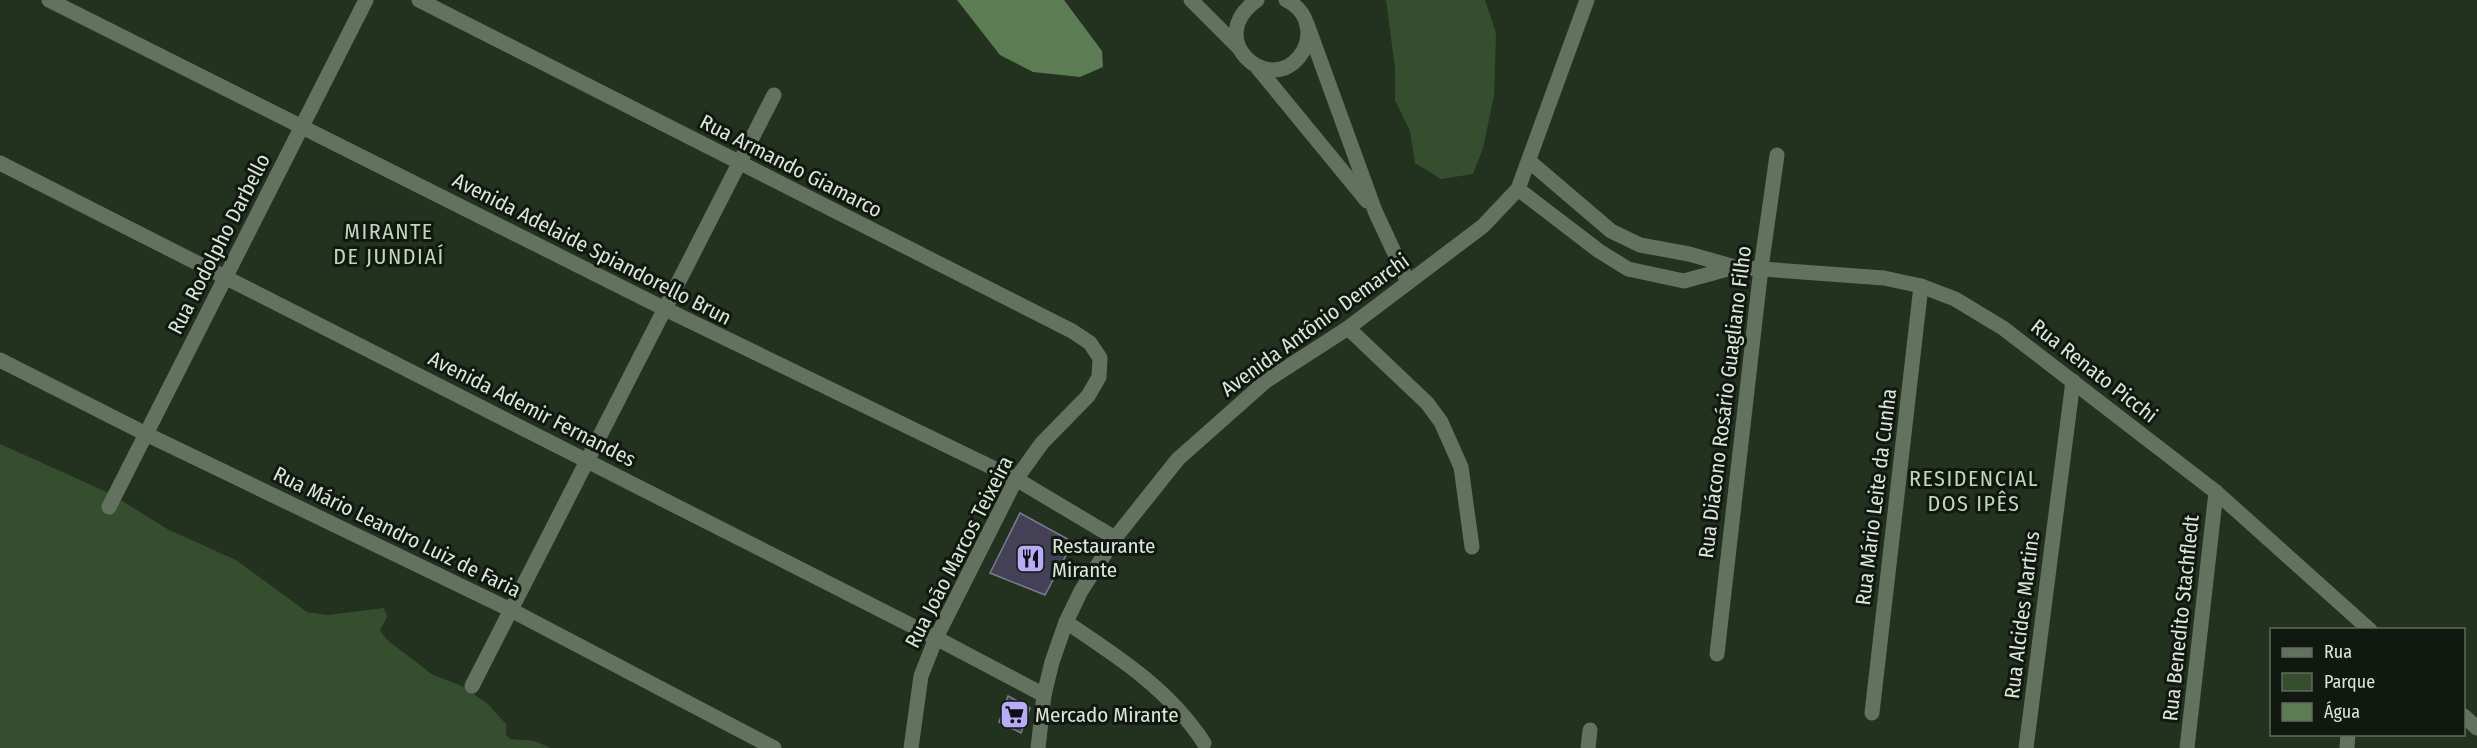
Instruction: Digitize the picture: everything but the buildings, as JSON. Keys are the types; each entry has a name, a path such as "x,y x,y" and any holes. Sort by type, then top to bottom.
{"street":[{"name":"Avenida Adelaide Spiandorello Brun","path":"49,0 665,309 1016,478 1114,538"},
{"name":"Rua Rodolpho Darbello","path":"109,507 366,0"},
{"name":"Rua Armando Giamarco","path":"420,0 1072,331 1090,343 1100,358 1099,377 1088,396"},
{"path":"1191,0 1239,48 1246,59 1257,67 1375,211"},
{"path":"1286,0 1302,12 1375,211 1408,282"},
{"name":"Avenida Antônio Demarchi","path":"1038,748 1044,695 1066,622 1081,591 1114,538 1178,459 1266,381 1348,328 1483,226 1518,189 1587,0"},
{"path":"1239,48 1235,35 1238,21 1250,3"},
{"path":"1257,67 1284,68 1304,51 1308,38 1302,12"},
{"path":"472,686 774,95"},
{"name":"Rua Diácono Rosário Guagliano Filho","path":"1717,654 1761,268 1777,155"},
{"name":"Rua Renato Picchi","path":"1529,161 1611,231 1640,245 1689,254 1735,267 1884,278 1921,286 1955,299 2003,328 2216,492 2363,626"},
{"name":"Avenida Ademir Fernandes","path":"0,163 1044,695"},
{"name":"Rua Renato Picchi","path":"1518,189 1599,251 1628,269 1684,281 1735,267"},
{"name":"Rua Mário Leite da Cunha","path":"1872,713 1921,286"},
{"path":"1348,328 1427,403 1442,422 1461,467 1472,547"},
{"name":"Rua Mário Leandro Luiz de Faria","path":"0,360 146,434 511,610 774,748"},
{"name":"Rua Alcides Martins","path":"2026,748 2073,381"},
{"name":"Rua João Marcos Teixeira","path":"911,748 921,676 936,638 1016,478 1042,443 1088,396"},
{"name":"Rua Benedito Stachfledt","path":"2187,748 2216,492"},
{"path":"1066,622 1107,650 1164,695 1191,722 1204,743"},
{"path":"2465,718 2477,728"},
{"path":"1588,748 1590,730"}],"green space":[{"path":"1386,0 1485,0 1496,33 1494,96 1483,148 1473,174 1441,179 1415,163 1410,131 1395,100 1395,68"},
{"path":"0,444 109,493 169,530 236,560 307,612 328,615 384,608 387,617 380,630 386,639 433,675 462,686 488,704 506,724 506,735 510,739 534,741 551,748 0,748"}],"water":[{"path":"957,0 1064,0 1102,51 1103,67 1080,77 1033,72 1000,55"}],"place":[{"name":"Restaurante Mirante","path":"1031,558"},
{"name":"Mercado Mirante","path":"1014,715"}],"district":[{"name":"MIRANTE DE JUNDIAÍ","path":"389,244"},
{"name":"RESIDENCIAL DOS IPÊS","path":"1974,490"}]}
